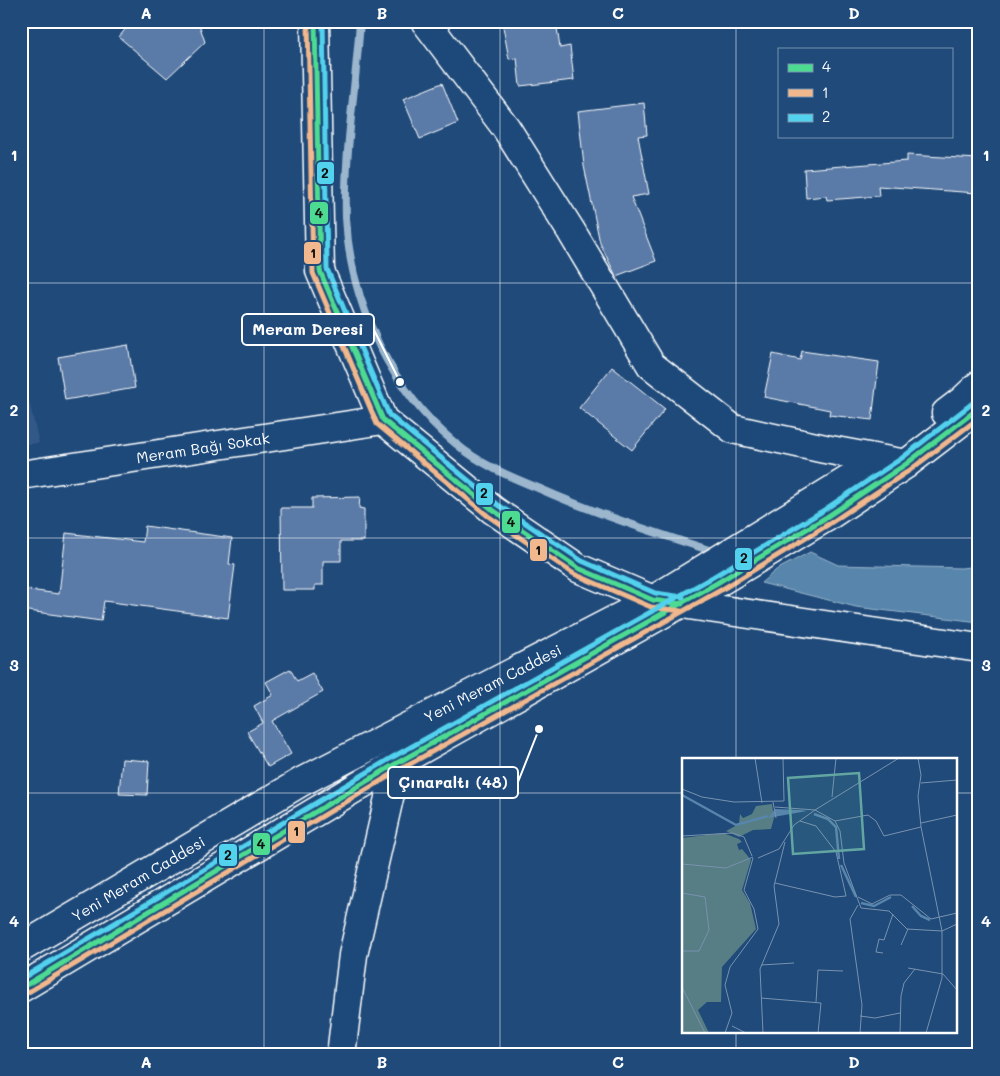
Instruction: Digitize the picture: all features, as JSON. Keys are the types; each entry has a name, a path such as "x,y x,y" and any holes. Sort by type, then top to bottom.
{"street":[{"path":"315,21 320,271 383,420 493,510 578,568 653,600 979,648"},
{"path":"425,21 506,128 571,231 651,366 733,429 894,461"},
{"name":"Yeni Meram Caddesi","path":"21,988 397,762 682,604 825,518 894,461 979,385"},
{"name":"Yeni Meram Caddesi","path":"21,948 301,782 653,600 894,461 979,408"},
{"name":"Meram Bağı Sokak","path":"21,475 383,420"},
{"path":"341,1055 354,955 397,762"}],"shaded area":[{"path":"21,367 39,443 21,445"},
{"path":"810,552 838,565 961,568 979,566 979,622 856,607 761,583 776,570"}],"building":[{"path":"132,21 198,21 205,42 167,78 119,37"},
{"path":"502,21 556,21 560,48 570,46 574,80 520,86 517,58 509,59"},
{"path":"442,83 458,123 420,139 403,99"},
{"path":"644,103 647,135 638,136 649,194 631,197 656,261 616,276 600,243 584,166 578,111"},
{"path":"907,155 979,159 977,193 878,186 879,196 827,200 826,196 806,198 804,169 907,161"},
{"path":"128,345 135,388 65,400 58,357"},
{"path":"802,351 879,362 872,420 829,415 830,410 764,397 773,354 800,360"},
{"path":"612,367 665,409 632,450 579,408"},
{"path":"360,497 359,508 364,509 364,541 341,541 341,561 323,561 323,585 315,585 315,590 282,590 281,508 312,508 312,498"},
{"path":"145,526 232,538 229,564 235,565 228,618 104,601 101,621 21,610 21,589 59,594 66,533 143,542"},
{"path":"290,669 297,681 312,673 323,692 272,721 291,754 268,767 247,732 263,723 254,706 273,695 266,682"},
{"path":"122,759 149,761 147,795 119,794"}],"waterway":[{"path":"360,21 348,144 347,234 352,267 366,314 379,345 394,373 421,410 443,433 474,457 495,469 602,514 712,551"}],"transit line":[{"name":"1","path":"308,21 313,273 377,424 488,516 574,574 651,607 681,611"},
{"name":"4","path":"315,21 320,271 383,420 493,510 578,568 653,600 682,604"},
{"name":"2","path":"323,21 327,269 389,415 497,504 582,561 655,593 683,597"},
{"name":"2","path":"21,979 393,757 713,577 821,512 902,458 974,402"},
{"name":"4","path":"21,988 397,763 717,583 825,518 906,464 979,408"},
{"name":"1","path":"25,994 401,769 721,590 829,524 910,470 979,418"}],"place":[{"name":"Meram Deresi","path":"400,382"},
{"name":"Çınaraltı (48)","path":"539,729"}]}
